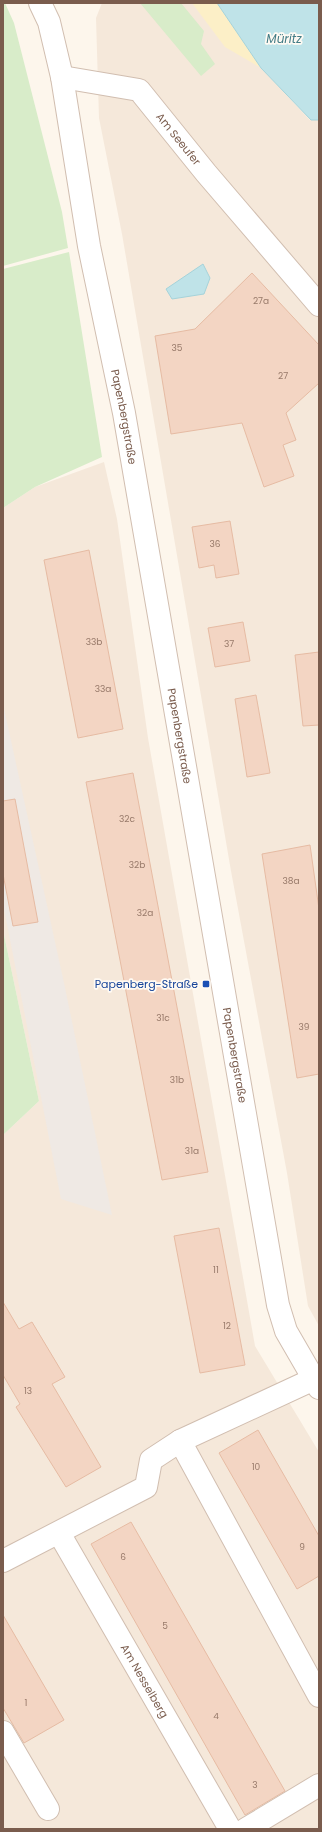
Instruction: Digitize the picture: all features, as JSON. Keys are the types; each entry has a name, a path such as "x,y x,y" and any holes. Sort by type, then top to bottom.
{"street":[{"path":"40,3 49,22 62,77"},
{"name":"Am Seeufer","path":"62,77 139,90 206,173 319,305"},
{"name":"Papenbergstraße","path":"62,77 89,246 124,413 278,1305 286,1331 316,1384"},
{"path":"3,1561 146,1487 151,1460 180,1441 316,1384"},
{"path":"180,1441 319,1696"},
{"name":"Am Nesselberg","path":"59,1533 230,1829"},
{"path":"3,1732 48,1809"},
{"path":"246,1829 319,1785"}],"shaded area":[{"path":"102,3 217,3 261,68 310,120 319,120 319,1326 308,1306 287,1173 231,871 122,234 99,118 96,18"},
{"path":"104,462 117,519 148,738 255,1346 319,1452 319,1829 3,1829 3,1135 39,1101 3,930 3,508 35,487"},
{"path":"3,704 64,983 112,1215 61,1199 3,904"}],"green space":[{"path":"3,3 5,3 14,23 62,212 68,248 3,266"},
{"path":"140,3 181,3 204,31 201,44 215,64 201,76"},
{"path":"69,252 102,457 35,487 3,508 3,269"},
{"path":"3,930 39,1101 3,1135"}],"sand":[{"path":"192,3 217,3 261,68 225,47"}],"water":[{"name":"Müritz","path":"217,3 319,3 319,120 311,120 261,68"},
{"path":"203,264 210,278 204,294 172,299 166,289"}],"building":[{"path":"252,273 319,345 319,383 286,413 296,440 283,445 294,476 264,487 242,423 171,434 155,336 195,329"},
{"path":"230,521 239,574 216,578 214,565 199,568 192,527"},
{"path":"89,550 123,729 78,738 44,560"},
{"path":"243,622 250,661 215,667 208,628"},
{"path":"319,652 319,725 303,726 295,655"},
{"path":"256,695 270,773 247,777 235,699"},
{"path":"133,773 208,1172 162,1180 86,782"},
{"path":"15,799 38,922 13,926 3,874 3,801"},
{"path":"310,845 319,909 319,1074 297,1078 262,854"},
{"path":"219,1228 245,1365 200,1373 174,1236"},
{"path":"3,1302 19,1329 32,1322 65,1377 52,1384 101,1467 66,1487 16,1407 20,1404 3,1375"},
{"path":"258,1430 319,1536 319,1576 297,1589 219,1453"},
{"path":"131,1522 285,1791 245,1815 91,1544"},
{"path":"3,1615 64,1720 24,1743 3,1708"}],"place":[{"name":"Papenberg-Straße","path":"206,984"}]}
